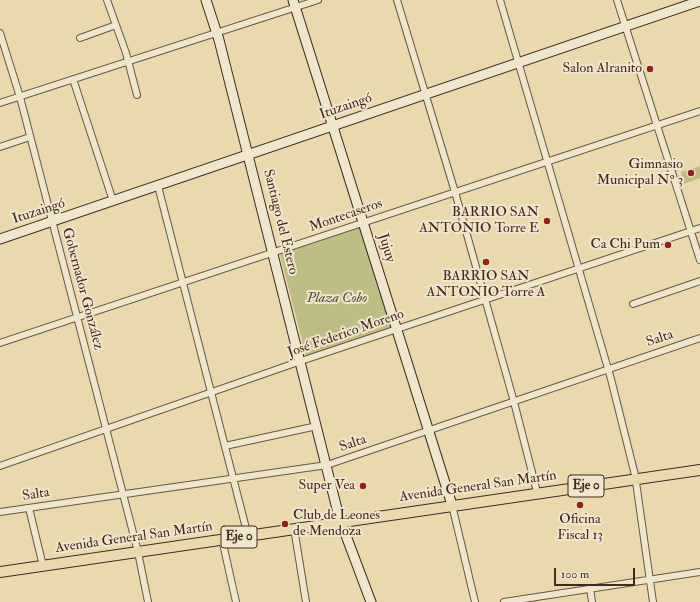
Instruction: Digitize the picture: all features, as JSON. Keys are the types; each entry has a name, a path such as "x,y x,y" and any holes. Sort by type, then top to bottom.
{"main road":[{"name":"Avenida General San Martín","path":"0,572 537,492 700,470"}],"street":[{"path":"107,0 128,61 137,95"},
{"name":"Santiago del Estero","path":"206,0 217,32 249,155 340,521 371,602"},
{"path":"0,103 217,32 294,4 318,0"},
{"path":"397,0 455,192 514,402 537,492"},
{"path":"500,0 609,370 635,479 653,602"},
{"path":"617,0 700,260"},
{"name":"Ituzaingó","path":"0,239 51,223 700,0"},
{"name":"Jujuy","path":"294,4 452,505"},
{"path":"80,38 116,25"},
{"name":"Gobernador González","path":"0,34 20,97 51,223 138,552 148,602"},
{"path":"73,79 113,201"},
{"name":"Montecaseros","path":"0,343 183,282 273,254 700,111"},
{"path":"0,147 30,137"},
{"path":"158,186 248,536"},
{"name":"José Federico Moreno","path":"0,466 301,361 700,228"},
{"path":"633,304 700,281"},
{"name":"Salta","path":"0,512 327,465 700,338"},
{"path":"225,446 317,426"},
{"path":"452,505 475,602"},
{"path":"29,508 43,566"},
{"path":"294,528 306,602"},
{"path":"222,540 236,602"},
{"path":"504,602 700,572"},
{"path":"590,588 592,602"}],"green space":[{"name":"Gimnasio Municipal Nº 3","path":"700,166 700,178 684,184 681,172"},
{"name":"Plaza Cobo","path":"361,227 392,327 306,356 280,254"}],"place":[{"name":"Salon Alranito","path":"650,69"},
{"name":"Gimnasio Municipal Nº 3","path":"691,173"},
{"name":"BARRIO SAN ANTONIO Torre E","path":"547,221"},
{"name":"Ca Chi Pum","path":"668,245"},
{"name":"BARRIO SAN ANTONIO Torre A","path":"486,262"},
{"name":"Super Vea","path":"363,486"},
{"name":"Oficina Fiscal 13","path":"580,505"},
{"name":"Club de Leones de Mendoza","path":"285,524"}]}
